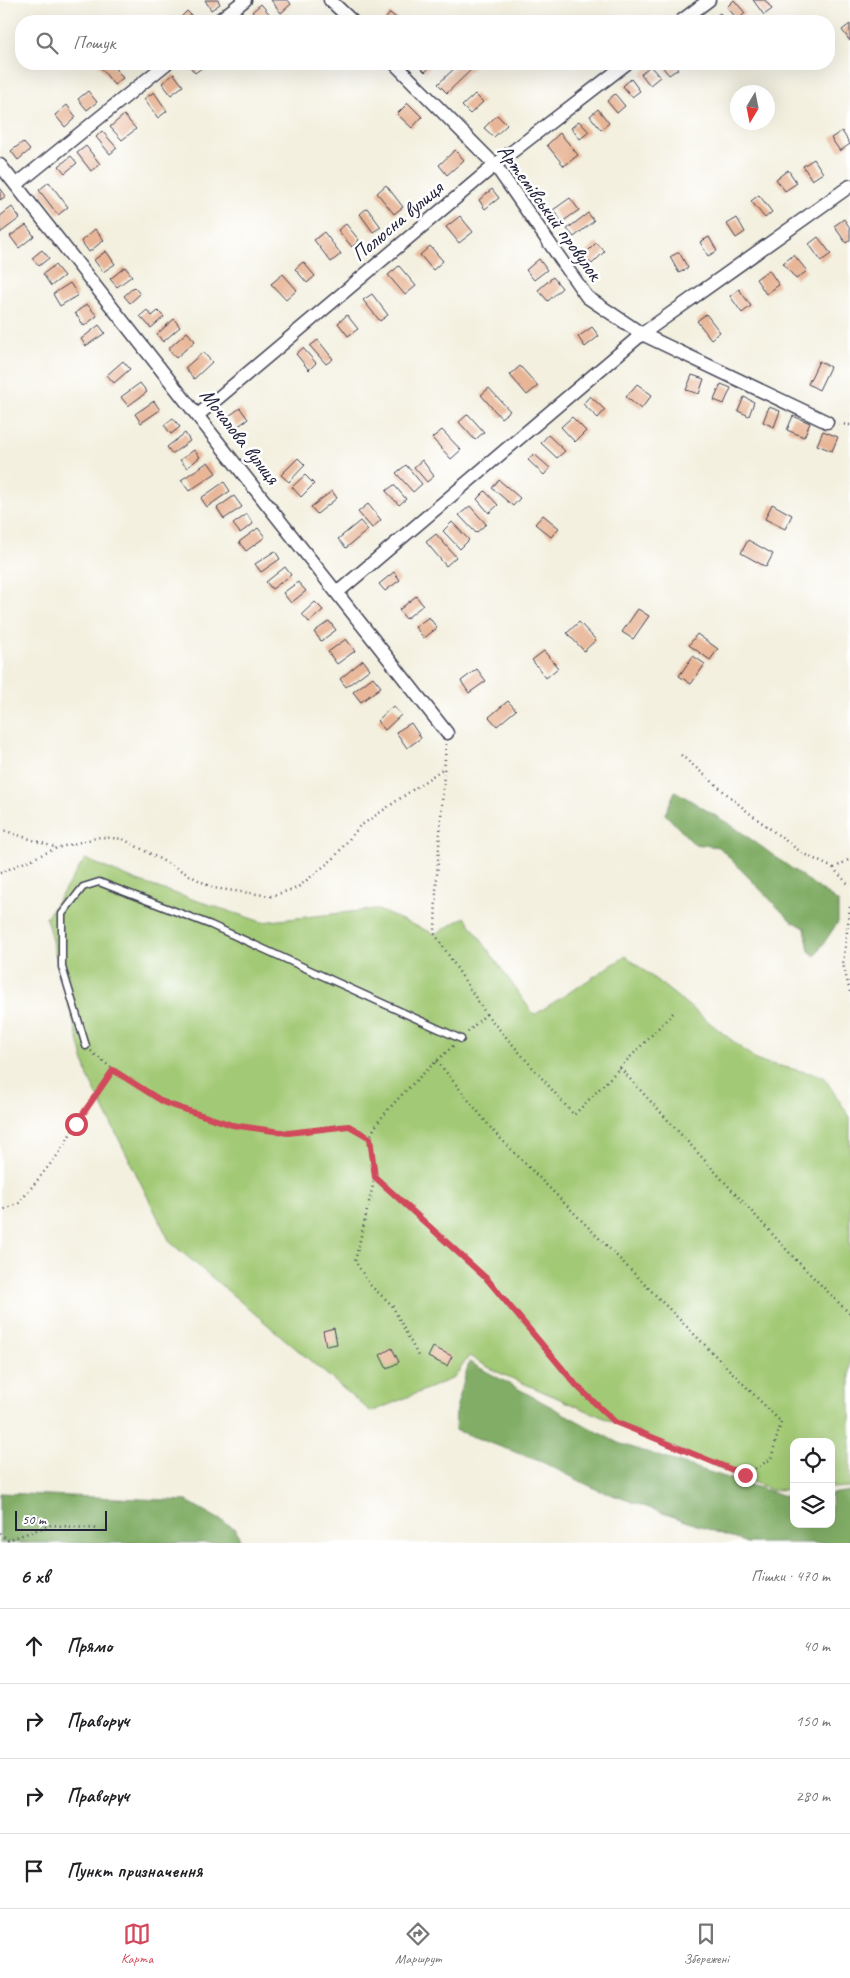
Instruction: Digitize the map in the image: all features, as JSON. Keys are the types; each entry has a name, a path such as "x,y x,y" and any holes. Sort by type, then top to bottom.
{"street":[{"path":"226,15 245,0"},
{"path":"330,0 346,15"},
{"path":"690,15 709,0"},
{"path":"16,185 159,70"},
{"name":"Артемівський провулок","path":"401,70 494,165 587,297 642,334 827,422"},
{"name":"Полюсна вулиця","path":"198,415 494,165 618,70"},
{"name":"Мочалова вулиця","path":"1,168 447,732"},
{"path":"338,592 642,334 850,186"}],"lane":[{"path":"86,1046 62,967 62,914 83,887 99,882 211,925 460,1039"}],"path":[{"path":"447,732 435,934 486,1014 574,1115 674,1012"},
{"path":"681,755 748,812 794,847 834,868 850,886"},
{"path":"0,873 57,848 100,837 124,839 214,888 271,896 297,888 333,859 359,827 444,768"},
{"path":"0,829 57,848"},
{"path":"834,868 850,859"},
{"path":"850,906 843,964 850,992"},
{"path":"419,1358 392,1305 370,1285 355,1261 375,1177 370,1138 387,1111 486,1014"},
{"path":"86,1046 113,1070 165,1103 232,1125 288,1133 349,1126 370,1138"},
{"path":"375,1177 487,1279 577,1386 615,1422 745,1475 771,1459 781,1422 495,1133 437,1061"},
{"path":"620,1068 797,1261 850,1314"},
{"path":"0,1211 20,1203 60,1152 76,1124 113,1070"},
{"path":"0,1533 8,1540 51,1525 99,1529"}],"green space":[{"path":"675,791 734,827 838,902 838,922 815,956 809,951 805,928 790,920 719,847 694,844 665,814"},
{"path":"85,859 137,881 262,922 376,909 435,934 465,917 534,1015 626,956 758,1061 823,1076 850,1117 850,1487 835,1488 835,1438 790,1438 790,1489 771,1490 495,1371 469,1356 454,1378 371,1412 170,1242 88,1077 46,918"},
{"path":"469,1362 618,1443 790,1498 790,1528 835,1528 835,1493 850,1491 850,1543 747,1543 596,1489 542,1462 455,1430 456,1409"},
{"path":"0,1493 187,1501 236,1529 241,1543 0,1543"}],"building":[{"path":"205,0 218,0 220,4 211,10"},
{"path":"271,0 288,0 291,4 281,13"},
{"path":"734,0 745,13 743,15 734,15 727,7"},
{"path":"753,0 765,0 772,9 764,15"},
{"path":"261,4 270,15 255,15 252,12"},
{"path":"187,11 191,15 183,15"},
{"path":"850,24 850,41 842,30"},
{"path":"103,70 117,70 123,78 114,85"},
{"path":"453,70 471,70 447,93 438,84"},
{"path":"646,70 654,70 660,77 650,85 641,74"},
{"path":"665,70 676,70 669,75"},
{"path":"174,74 183,86 171,95 162,83"},
{"path":"631,79 640,91 632,97 623,86"},
{"path":"88,91 97,102 87,110 78,99"},
{"path":"154,92 167,111 158,118 144,99"},
{"path":"475,94 483,102 470,114 462,106"},
{"path":"615,94 625,106 617,113 607,101"},
{"path":"408,103 422,117 412,128 397,114"},
{"path":"67,105 76,117 65,127 55,115"},
{"path":"598,109 609,123 601,130 590,116"},
{"path":"124,115 136,129 122,140 110,127"},
{"path":"497,115 507,125 494,137 484,128"},
{"path":"579,121 589,132 580,139 571,128"},
{"path":"102,131 117,148 110,154 96,137"},
{"path":"842,131 850,144 840,151 831,138"},
{"path":"560,133 578,155 564,166 547,145"},
{"path":"23,142 30,150 18,160 11,151"},
{"path":"86,146 100,164 91,171 77,153"},
{"path":"455,150 464,160 447,175 439,165"},
{"path":"71,156 77,163 65,173 59,166"},
{"path":"814,159 823,173 812,180 803,166"},
{"path":"788,170 797,183 785,191 776,179"},
{"path":"49,182 68,207 58,215 39,190"},
{"path":"386,185 403,207 394,214 377,193"},
{"path":"0,188 6,196 0,200"},
{"path":"492,189 499,198 485,209 479,200"},
{"path":"759,195 772,212 765,218 751,201"},
{"path":"570,198 579,210 562,222 553,210"},
{"path":"12,207 20,218 0,233 0,216"},
{"path":"367,208 381,227 373,232 360,214"},
{"path":"588,213 594,221 574,237 567,229"},
{"path":"460,216 473,232 459,243 446,227"},
{"path":"737,218 745,232 736,238 727,224"},
{"path":"844,219 850,228 850,240 846,243 834,226"},
{"path":"346,224 359,240 352,247 338,230"},
{"path":"26,225 34,236 19,248 10,236"},
{"path":"95,229 104,240 89,252 81,241"},
{"path":"324,232 341,254 331,262 314,240"},
{"path":"709,237 717,251 708,256 700,242"},
{"path":"818,237 831,254 821,261 809,244"},
{"path":"596,243 605,251 592,264 583,256"},
{"path":"430,246 443,261 433,270 420,255"},
{"path":"42,250 49,258 39,266 32,258"},
{"path":"106,251 115,264 103,272 94,260"},
{"path":"679,252 688,268 679,273 670,257"},
{"path":"794,255 807,271 796,279 783,263"},
{"path":"539,259 547,270 534,280 526,270"},
{"path":"303,262 315,276 307,283 295,269"},
{"path":"55,265 64,276 51,286 43,274"},
{"path":"399,266 416,286 405,295 388,275"},
{"path":"125,267 132,276 117,287 110,279"},
{"path":"769,270 779,285 766,294 756,279"},
{"path":"283,274 297,290 286,300 271,284"},
{"path":"553,277 562,288 548,301 538,290"},
{"path":"70,283 78,295 60,306 53,294"},
{"path":"134,287 140,294 130,303 124,296"},
{"path":"739,289 751,306 742,313 730,296"},
{"path":"372,294 388,315 380,321 363,300"},
{"path":"87,304 97,316 84,326 75,313"},
{"path":"147,310 152,316 158,311 164,317 151,328 140,316"},
{"path":"706,314 720,332 711,339 697,321"},
{"path":"347,315 358,329 348,336 338,323"},
{"path":"174,319 180,327 163,342 157,334"},
{"path":"99,325 105,333 86,346 81,339"},
{"path":"592,327 599,336 585,347 578,337"},
{"path":"187,332 195,341 176,358 168,349"},
{"path":"318,340 333,359 326,364 310,346"},
{"path":"303,348 316,363 309,370 296,354"},
{"path":"203,352 212,362 194,379 185,368"},
{"path":"123,361 130,369 114,383 107,375"},
{"path":"819,361 830,367 819,390 808,384"},
{"path":"520,366 538,386 527,395 510,375"},
{"path":"692,375 704,379 699,394 686,390"},
{"path":"140,383 147,392 128,406 121,397"},
{"path":"637,384 652,395 641,409 626,397"},
{"path":"721,384 731,388 724,404 714,400"},
{"path":"489,388 510,411 501,418 481,395"},
{"path":"590,396 605,410 598,418 583,404"},
{"path":"744,397 754,402 749,416 738,411"},
{"path":"154,401 160,410 141,423 135,414"},
{"path":"769,407 780,411 774,427 763,422"},
{"path":"240,408 248,419 237,427 229,416"},
{"path":"468,414 484,432 475,440 459,422"},
{"path":"793,416 810,423 804,437 787,430"},
{"path":"572,417 586,431 575,442 561,427"},
{"path":"173,418 180,427 171,434 164,425"},
{"path":"442,430 461,450 451,459 432,438"},
{"path":"823,431 838,437 832,451 817,445"},
{"path":"185,433 190,441 172,454 167,447"},
{"path":"548,435 565,451 557,458 541,443"},
{"path":"194,450 200,457 187,468 180,460"},
{"path":"534,454 550,468 544,475 528,460"},
{"path":"298,458 305,465 289,482 281,475"},
{"path":"422,460 434,476 427,482 414,467"},
{"path":"208,462 216,473 189,491 181,480"},
{"path":"406,465 422,484 413,492 396,473"},
{"path":"305,475 314,484 301,497 292,487"},
{"path":"499,480 520,498 513,506 492,488"},
{"path":"224,482 230,491 207,507 201,498"},
{"path":"394,485 406,499 399,505 386,491"},
{"path":"332,491 337,498 317,514 311,507"},
{"path":"485,491 498,505 489,513 477,499"},
{"path":"234,496 242,507 224,519 217,508"},
{"path":"368,504 381,520 372,528 358,512"},
{"path":"772,504 792,515 785,529 765,519"},
{"path":"470,506 486,524 476,533 459,515"},
{"path":"247,514 253,524 240,533 233,524"},
{"path":"543,515 559,528 551,537 535,524"},
{"path":"360,521 368,530 346,548 338,539"},
{"path":"452,522 469,540 460,549 443,531"},
{"path":"258,528 265,537 246,551 239,542"},
{"path":"436,534 456,557 446,566 426,542"},
{"path":"748,540 773,554 766,567 741,553"},
{"path":"275,551 280,559 261,572 255,564"},
{"path":"285,567 291,575 272,589 266,582"},
{"path":"394,572 400,580 385,591 379,584"},
{"path":"298,582 306,591 291,603 283,593"},
{"path":"416,596 423,605 406,619 399,610"},
{"path":"315,602 323,610 309,622 302,614"},
{"path":"638,609 649,616 633,639 622,632"},
{"path":"429,617 437,628 424,638 415,627"},
{"path":"329,621 336,630 321,641 314,632"},
{"path":"579,622 596,640 584,651 567,633"},
{"path":"697,634 718,649 710,660 689,645"},
{"path":"346,639 355,651 337,664 328,652"},
{"path":"544,651 558,668 546,678 532,660"},
{"path":"693,656 705,664 691,684 679,676"},
{"path":"363,660 370,669 346,687 340,679"},
{"path":"477,669 486,681 469,693 461,681"},
{"path":"373,677 381,687 361,702 353,692"},
{"path":"508,701 516,710 497,726 489,717"},
{"path":"393,706 401,715 385,730 377,721"},
{"path":"411,723 421,738 407,748 396,732"},
{"path":"334,1328 337,1344 326,1346 323,1331"},
{"path":"433,1347 452,1356 447,1366 428,1357"},
{"path":"392,1348 399,1362 387,1369 380,1355"}],"route":[{"path":"76,1124 113,1070 165,1103 232,1125 288,1133 349,1126 370,1138 375,1177 487,1279 577,1386 615,1422 745,1475"}]}
